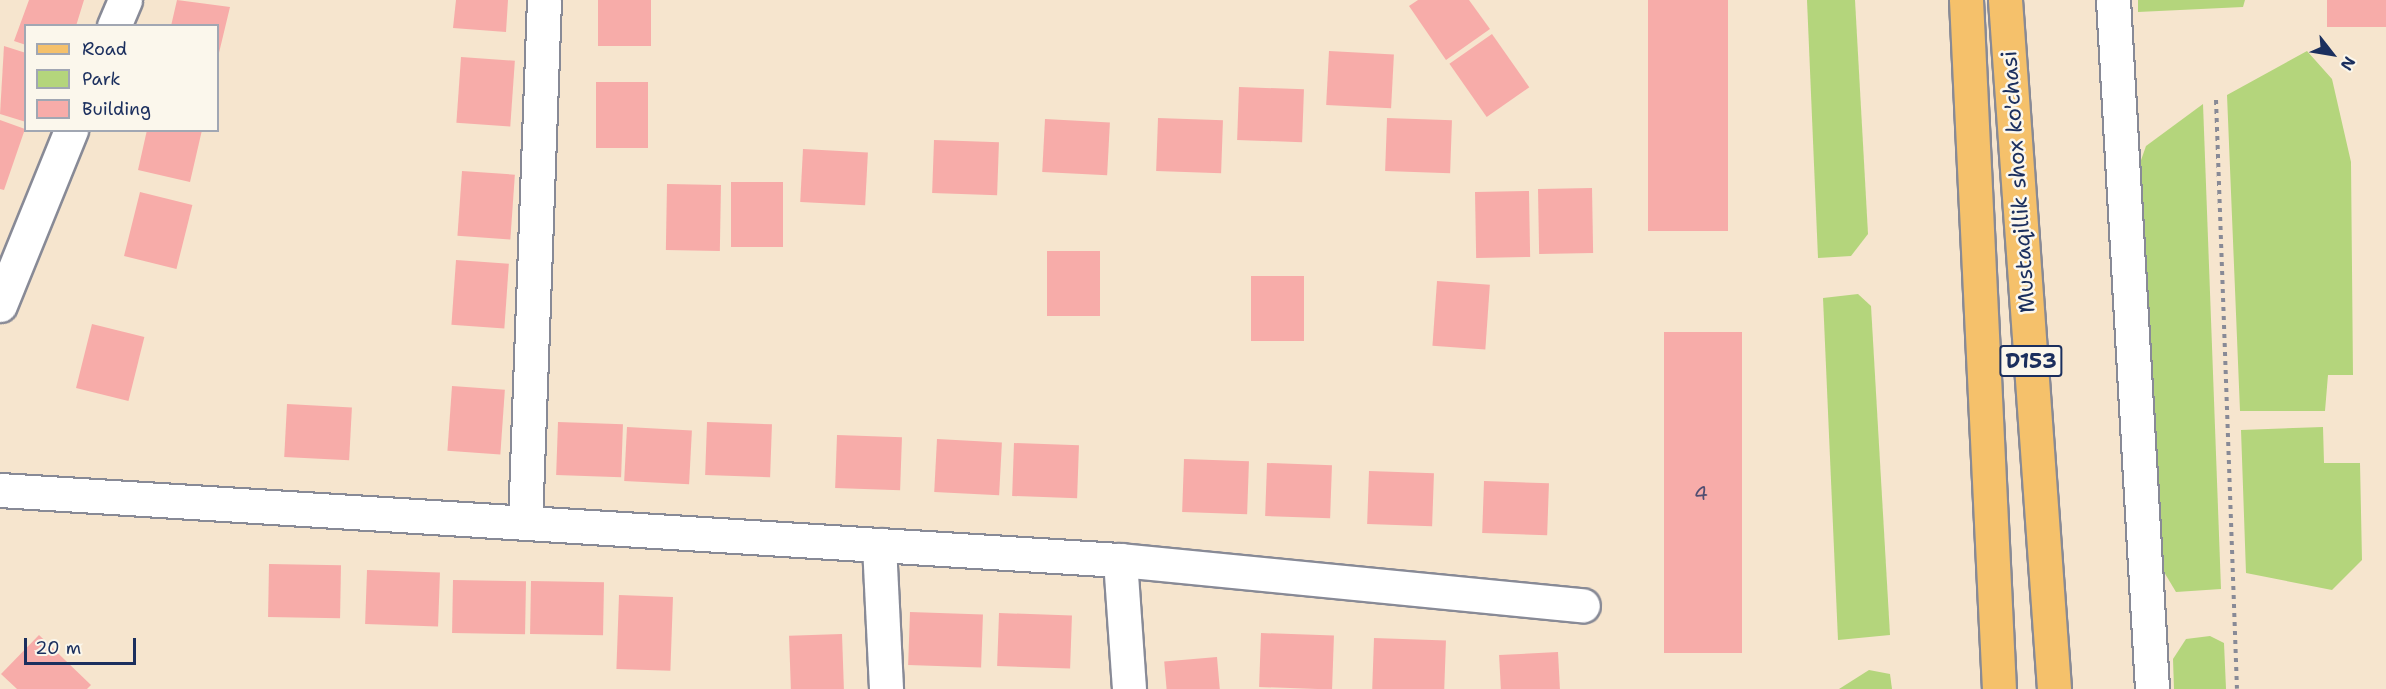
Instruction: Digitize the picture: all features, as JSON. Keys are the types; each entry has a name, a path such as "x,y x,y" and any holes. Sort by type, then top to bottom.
{"main road":[{"name":"Mustaqillik shox ko'chasi","path":"1966,0 1999,689"},
{"name":"Mustaqillik shox ko'chasi","path":"2005,0 2054,689"}],"street":[{"path":"115,24 125,0"},
{"path":"525,523 544,0"},
{"path":"2113,0 2152,689"},
{"path":"0,305 70,132"},
{"path":"0,490 1120,560 1583,605"},
{"path":"879,545 886,689"},
{"path":"1120,560 1129,689"}],"path":[{"path":"2216,100 2237,689"}],"green space":[{"path":"1807,0 1855,0 1868,234 1851,256 1818,258"},
{"path":"2138,0 2245,0 2243,7 2138,12"},
{"path":"2307,51 2332,79 2351,162 2353,375 2328,375 2325,411 2240,411 2227,95"},
{"path":"2203,104 2221,589 2176,592 2164,572 2133,183 2146,146"},
{"path":"1858,294 1871,306 1890,635 1838,640 1823,298"},
{"path":"2323,427 2324,463 2360,463 2362,560 2332,590 2246,573 2241,430"},
{"path":"2210,636 2224,643 2226,689 2174,689 2173,659 2186,639"},
{"path":"1869,670 1890,674 1892,689 1839,689"}],"building":[{"path":"29,0 84,0 77,24 24,24 24,44 14,41"},
{"path":"177,0 230,7 219,53 219,24 171,24"},
{"path":"456,0 508,0 506,32 453,28"},
{"path":"598,0 651,0 651,46 598,46"},
{"path":"1418,0 1469,0 1490,29 1446,60 1409,6"},
{"path":"1648,0 1728,0 1728,231 1648,231"},
{"path":"2327,0 2386,0 2386,27 2327,27"},
{"path":"1492,34 1529,87 1487,117 1449,64"},
{"path":"4,46 24,52 24,121 0,114"},
{"path":"1329,51 1394,54 1391,108 1326,105"},
{"path":"461,57 515,61 510,127 456,123"},
{"path":"596,82 648,82 648,148 596,148"},
{"path":"1239,87 1304,89 1302,142 1237,140"},
{"path":"1158,118 1223,120 1221,173 1156,171"},
{"path":"1387,118 1452,120 1450,173 1385,171"},
{"path":"1045,119 1110,122 1107,175 1042,172"},
{"path":"0,120 24,129 24,132 4,190 0,189"},
{"path":"147,132 202,132 190,182 138,170"},
{"path":"934,140 999,142 997,195 932,193"},
{"path":"803,149 868,152 865,205 800,202"},
{"path":"462,171 515,175 510,240 457,236"},
{"path":"731,182 783,182 783,247 731,247"},
{"path":"667,184 721,185 720,251 666,250"},
{"path":"1592,188 1593,253 1539,254 1538,189"},
{"path":"1529,191 1530,257 1476,258 1475,192"},
{"path":"140,192 192,205 176,269 124,256"},
{"path":"1047,251 1100,251 1100,316 1047,316"},
{"path":"456,260 509,264 504,329 451,325"},
{"path":"1251,276 1304,276 1304,341 1251,341"},
{"path":"1437,281 1490,285 1485,350 1432,346"},
{"path":"92,324 144,337 128,401 76,388"},
{"path":"1664,332 1742,332 1742,653 1664,653"},
{"path":"452,386 505,390 500,455 447,451"},
{"path":"287,404 352,407 349,460 284,457"},
{"path":"558,422 623,424 621,477 556,475"},
{"path":"707,422 772,424 770,477 705,475"},
{"path":"627,427 692,430 689,484 624,481"},
{"path":"837,435 902,437 900,490 835,488"},
{"path":"937,439 1002,442 999,495 934,492"},
{"path":"1014,443 1079,445 1077,498 1012,496"},
{"path":"1184,459 1249,461 1247,514 1182,512"},
{"path":"1267,463 1332,465 1330,518 1265,516"},
{"path":"1369,471 1434,473 1432,526 1367,524"},
{"path":"1484,481 1549,483 1547,535 1482,533"},
{"path":"269,564 341,565 340,618 268,617"},
{"path":"367,570 440,573 438,627 365,624"},
{"path":"453,580 526,581 525,634 452,633"},
{"path":"531,581 604,582 603,635 530,634"},
{"path":"619,595 673,597 670,671 616,669"},
{"path":"910,612 983,615 981,668 908,665"},
{"path":"999,613 1072,616 1070,669 997,666"},
{"path":"1261,633 1334,636 1332,689 1259,687"},
{"path":"842,634 844,689 791,689 789,636"},
{"path":"39,635 91,685 87,689 17,689 1,674"},
{"path":"1374,638 1446,641 1444,689 1372,689"},
{"path":"1558,652 1560,689 1501,689 1499,655"},
{"path":"1217,657 1220,689 1167,689 1164,662"}]}
